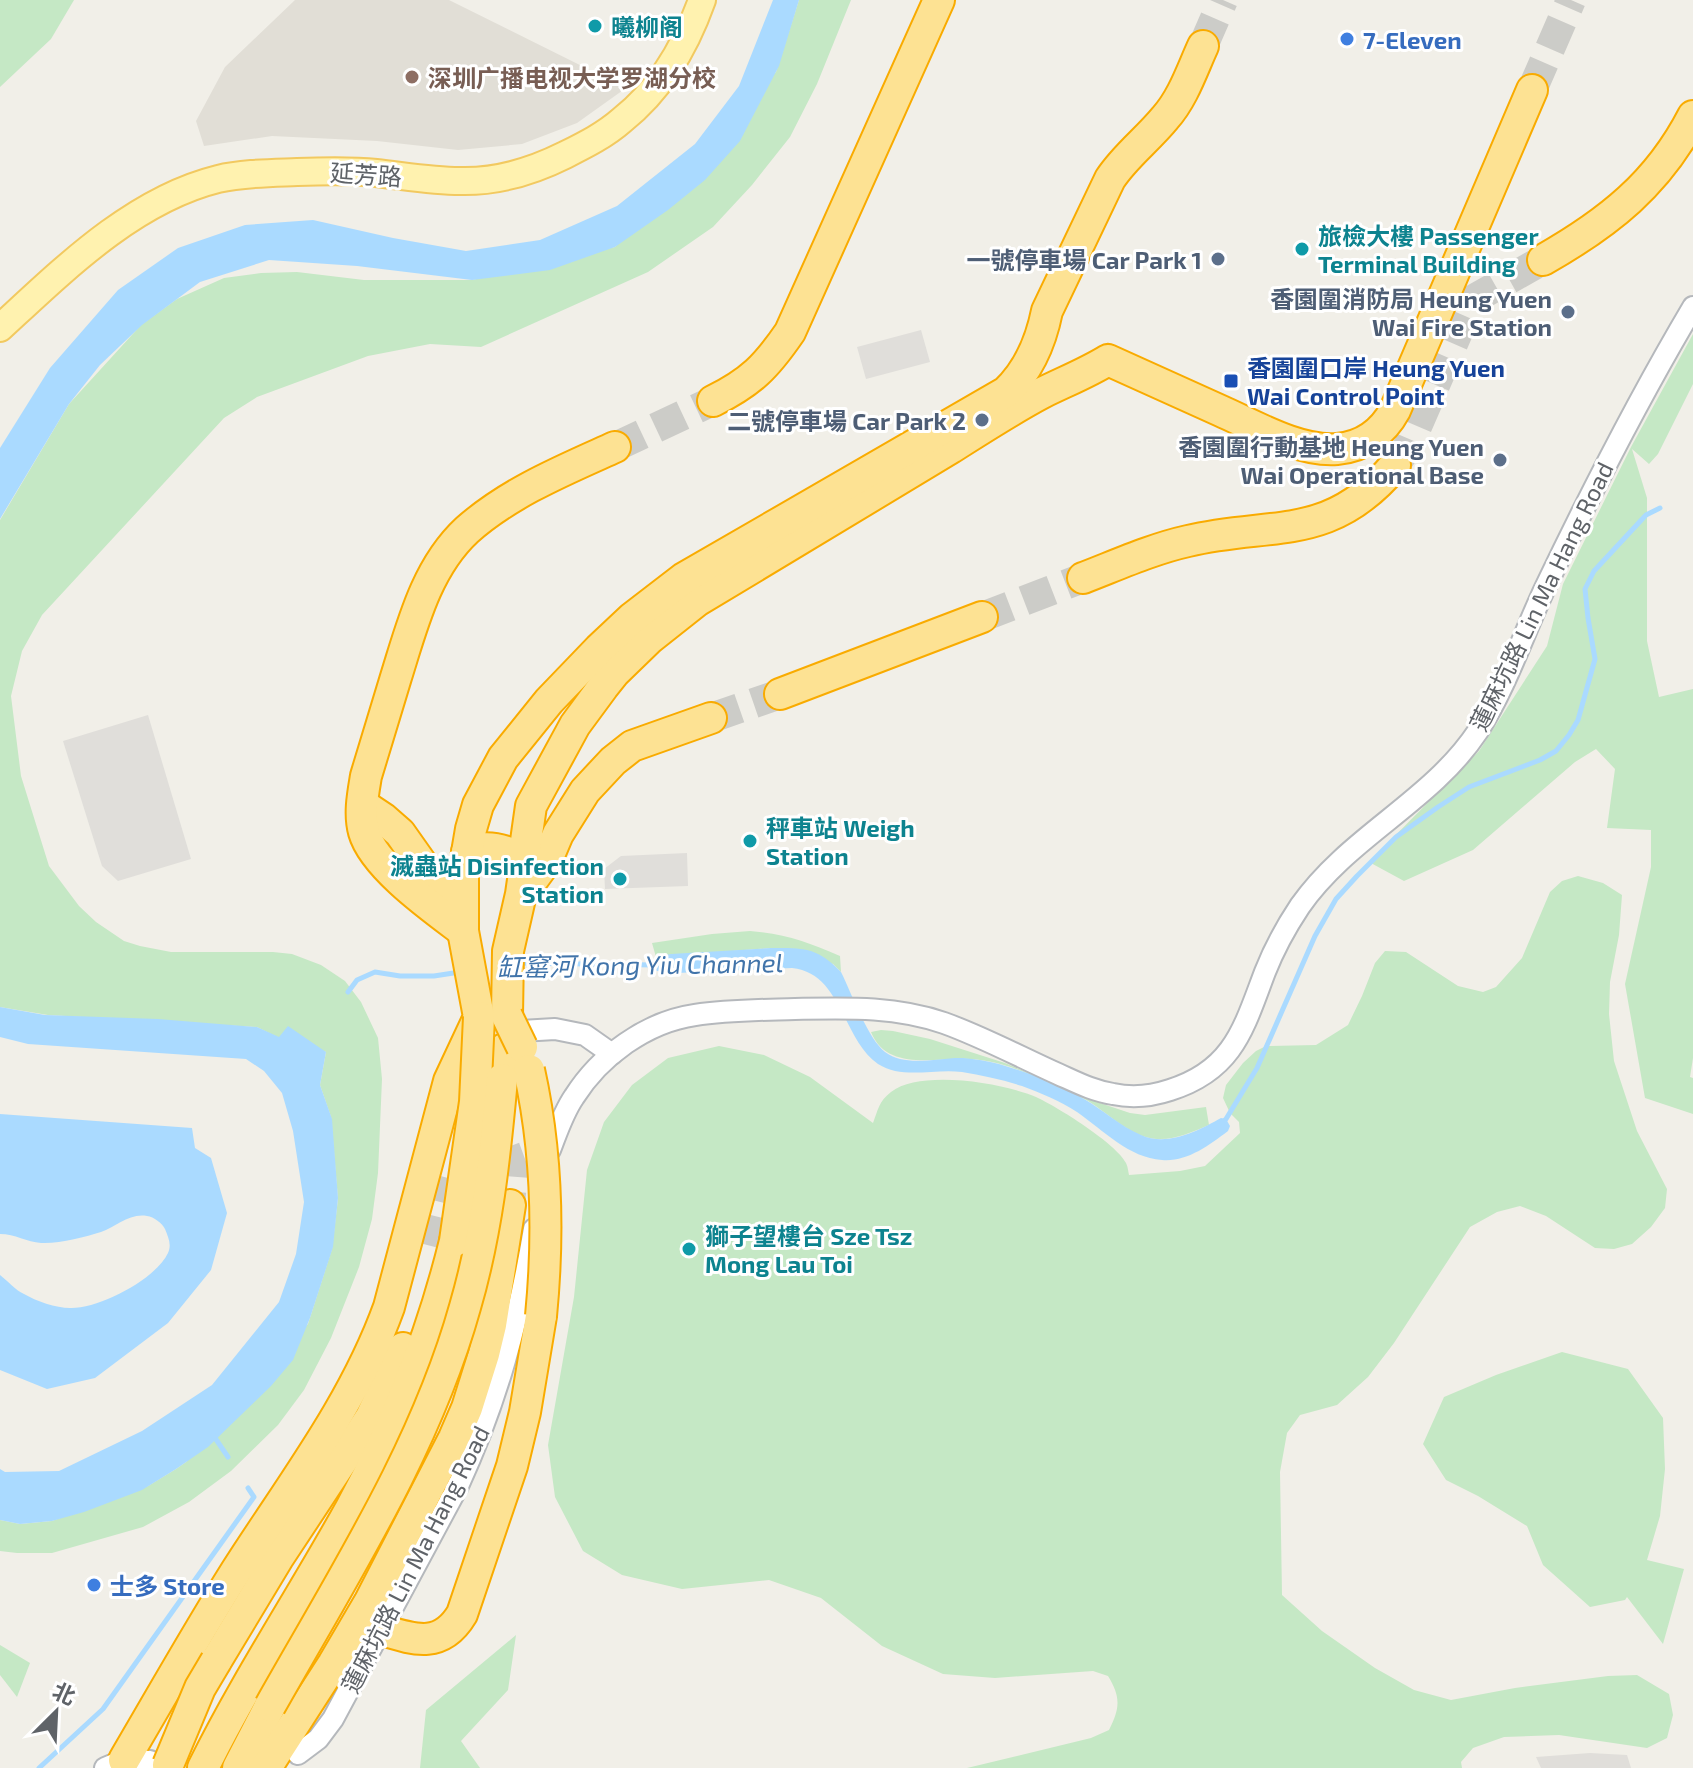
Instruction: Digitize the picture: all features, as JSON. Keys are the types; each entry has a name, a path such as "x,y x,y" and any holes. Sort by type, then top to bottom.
{"highway":[{"path":"713,401 760,372 790,332 939,0"},
{"path":"238,1768 393,1486 434,1397 468,1298 489,1204 510,942 521,894 531,806 549,770 575,725 615,672 640,628 684,578 1006,392 1018,381 1042,333 1047,311 1110,179 1120,164 1173,109 1203,46"},
{"path":"464,940 462,893 467,852 478,805 503,758 549,701 599,649 697,601 1041,394 1108,360 1312,448 1336,450 1369,439 1384,427 1395,410 1532,90"},
{"path":"1552,255 1609,218 1642,189 1675,148 1693,116"},
{"path":"382,1630 411,1639 430,1639 452,1628 462,1614 512,1466 525,1412 541,1316 546,1251 544,1169 529,1070 522,1047 503,1021 436,884 400,833 363,805 366,776 415,615 436,570 451,548 466,531 511,498 615,447"},
{"path":"1083,578 1188,541 1319,521 1344,509 1373,489 1395,465"},
{"path":"780,694 982,617"},
{"path":"521,894 547,860 558,834 585,791 613,761 632,746 711,718"},
{"path":"467,852 494,848 506,850 524,861"},
{"path":"136,1764 235,1573 342,1409 367,1362 389,1307 449,1081 503,1021"},
{"path":"203,1768 357,1496 390,1429 428,1338 446,1276 461,1205 475,1102 503,1021"},
{"path":"266,1768 357,1623 433,1483 467,1408 524,1207"},
{"path":"136,1764 200,1688 250,1603 371,1417 398,1361 435,1247"}],"main road":[{"name":"延芳路","path":"0,328 111,231 178,192 220,178 260,173 372,172 463,182 511,176 544,166 592,142 623,120 653,89 676,56 702,0"}],"street":[{"name":"蓮麻坑路 Lin Ma Hang Road","path":"550,1150 574,1096 612,1054 652,1029 681,1018 709,1014 873,1008 911,1014 945,1023 1081,1084 1113,1095 1143,1096 1174,1089 1205,1074 1231,1050 1240,1036 1274,950 1308,895 1345,855 1440,777 1479,729 1623,430 1693,307"},
{"path":"503,1021 585,1035 612,1054"},
{"name":"蓮麻坑路 Lin Ma Hang Road","path":"298,1754 327,1728 382,1630 458,1486 490,1411 524,1286 524,1207"}],"shaded area":[{"name":"深圳广播电视大学罗湖分校","path":"295,0 449,0 626,88 577,123 522,144 458,150 377,141 272,136 204,146 196,121 225,67"},
{"path":"921,330 930,362 866,379 857,347"},
{"path":"148,715 191,859 118,881 102,866 63,741"},
{"path":"687,853 688,886 605,889 604,869 621,856"},
{"path":"1590,1753 1627,1755 1631,1768 1541,1768 1536,1757"}],"green space":[{"path":"0,0 74,0 51,39 0,87"},
{"path":"799,0 851,0 817,84 790,137 713,227 648,272 481,347 430,344 368,356 257,397 224,418 42,615 22,651 11,696 21,776 49,866 79,906 124,941 140,946 171,952 273,952 292,954 321,965 345,981 361,1002 378,1038 382,1079 378,1173 372,1219 359,1267 331,1338 304,1390 278,1425 231,1471 189,1502 143,1527 52,1553 0,1551 0,1520 20,1524 52,1521 148,1486 186,1462 308,1324 332,1249 338,1199 331,1117 320,1085 326,1052 279,1038 257,1027 48,1015 0,1007 0,520 69,404 141,325 177,299 224,278 297,272 364,280 472,280 615,247 776,72"},
{"path":"1693,334 1693,384 1658,454 1649,464 1632,449 1647,498 1647,641 1659,697 1693,689 1693,1058 1690,1077 1693,1078 1693,1114 1645,1098 1625,984 1651,867 1651,830 1607,828 1615,769 1596,749 1575,762 1473,850 1404,881 1369,862 1479,751 1547,646 1563,584 1631,447"},
{"path":"1578,876 1603,883 1622,895 1619,935 1610,982 1609,1014 1614,1061 1637,1131 1667,1189 1665,1208 1651,1227 1632,1244 1614,1249 1595,1248 1546,1216 1520,1206 1497,1212 1470,1227 1368,1377 1337,1405 1300,1415 1287,1433 1280,1472 1282,1595 1322,1631 1375,1668 1414,1690 1451,1700 1515,1688 1637,1675 1669,1694 1673,1715 1667,1738 1647,1748 1559,1735 1504,1737 1473,1748 1461,1762 1462,1768 967,1768 1091,1738 1109,1730 1118,1703 1108,1676 1093,1671 995,1678 943,1674 882,1646 821,1598 769,1580 682,1589 622,1575 583,1551 555,1497 548,1445 574,1297 587,1170 604,1122 632,1085 668,1058 719,1046 764,1055 810,1077 873,1123 884,1099 904,1085 941,1080 1004,1087 1036,1097 1085,1126 1120,1155 1127,1164 1129,1175 1205,1166 1240,1133 1239,1122 1230,1113 1223,1098 1226,1085 1256,1051 1266,1046 1316,1045 1348,1025 1375,963 1385,951 1406,952 1458,986 1483,992 1496,987 1522,958 1550,892 1562,881"},
{"path":"750,931 796,939 840,956 841,972 833,964 771,948 656,957 652,943"},
{"path":"881,1030 930,1039 1005,1063 1130,1113 1145,1115 1206,1107 1209,1125 1171,1138 1148,1138 1130,1130 1080,1097 1007,1066 982,1060 919,1060 896,1056 877,1043 871,1032"},
{"path":"1562,1352 1628,1369 1663,1418 1665,1469 1660,1516 1647,1560 1684,1569 1663,1644 1627,1597 1590,1607 1543,1565 1527,1526 1446,1480 1423,1444 1444,1397"},
{"path":"516,1635 508,1690 461,1741 480,1768 420,1768 426,1710"},
{"path":"0,1645 30,1663 17,1697 0,1675"}],"water":[{"path":"773,0 799,0 779,66 740,141 705,180 615,247 550,270 472,280 357,266 269,260 200,282 142,325 100,365 69,404 0,519 0,448 50,368 118,290 178,248 245,225 313,220 466,251 540,240 617,206 695,144 739,86"},
{"path":"771,948 817,953 841,972 872,1037 893,1057 913,1061 963,1058 1010,1067 1064,1088 1126,1127 1151,1138 1182,1136 1221,1118 1226,1119 1230,1126 1213,1142 1189,1156 1171,1160 1150,1158 1127,1149 1071,1108 1022,1086 962,1072 908,1073 878,1064 856,1039 832,994 809,973 792,968 677,973 657,971 649,965 656,957 671,954"},
{"path":"0,1007 45,1015 257,1027 279,1037 288,1026 326,1052 320,1085 332,1119 338,1198 333,1247 310,1318 293,1360 271,1386 208,1447 142,1490 52,1521 20,1524 0,1520 0,1469 5,1472 59,1471 142,1431 212,1385 279,1302 296,1254 304,1202 293,1131 282,1093 264,1071 246,1059 28,1044 0,1037"},
{"path":"0,1114 192,1128 195,1148 211,1158 227,1213 211,1270 168,1323 95,1378 47,1389 0,1370 0,1275 40,1302 64,1308 82,1307 111,1298 152,1273 168,1253 170,1244 167,1235 158,1221 140,1216 128,1218 101,1232 56,1242 41,1243 0,1234"}],"waterway":[{"name":"缸窰河 Kong Yiu Channel","path":"1222,1123 1257,1068 1315,936 1336,899 1396,837 1438,807 1469,787 1540,760 1556,751 1569,735 1578,720 1595,659 1585,589 1594,571 1646,515 1660,508"},
{"name":"缸窰河 Kong Yiu Channel","path":"518,963 655,965"},
{"name":"缸窰河 Kong Yiu Channel","path":"348,992 357,980 375,972 400,976 460,972"},
{"path":"213,1435 228,1457"},
{"path":"39,1768 103,1709 254,1497 248,1488"}],"tunnel":[{"path":"1203,46 1223,0"},
{"path":"1532,90 1571,0"},
{"path":"1395,465 1409,445 1472,300 1543,260"},
{"path":"615,447 713,401"},
{"path":"982,617 1083,578"},
{"path":"711,718 780,694"},
{"path":"505,1148 513,1170 510,1205"},
{"path":"435,1247 452,1179"}],"place":[{"name":"曦柳阁","path":"595,26"},
{"name":"7-Eleven","path":"1347,39"},
{"name":"深圳广播电视大学罗湖分校","path":"412,77"},
{"name":"旅檢大樓 Passenger Terminal Building","path":"1302,249"},
{"name":"一號停車場 Car Park 1","path":"1218,259"},
{"name":"香園圍消防局 Heung Yuen Wai Fire Station","path":"1568,312"},
{"name":"香園圍口岸 Heung Yuen Wai Control Point","path":"1231,381"},
{"name":"二號停車場 Car Park 2","path":"982,420"},
{"name":"香園圍行動基地 Heung Yuen Wai Operational Base","path":"1500,460"},
{"name":"秤車站 Weigh Station","path":"750,841"},
{"name":"滅蟲站 Disinfection Station","path":"620,879"},
{"name":"獅子望樓台 Sze Tsz Mong Lau Toi","path":"689,1249"},
{"name":"士多 Store","path":"94,1585"}]}
